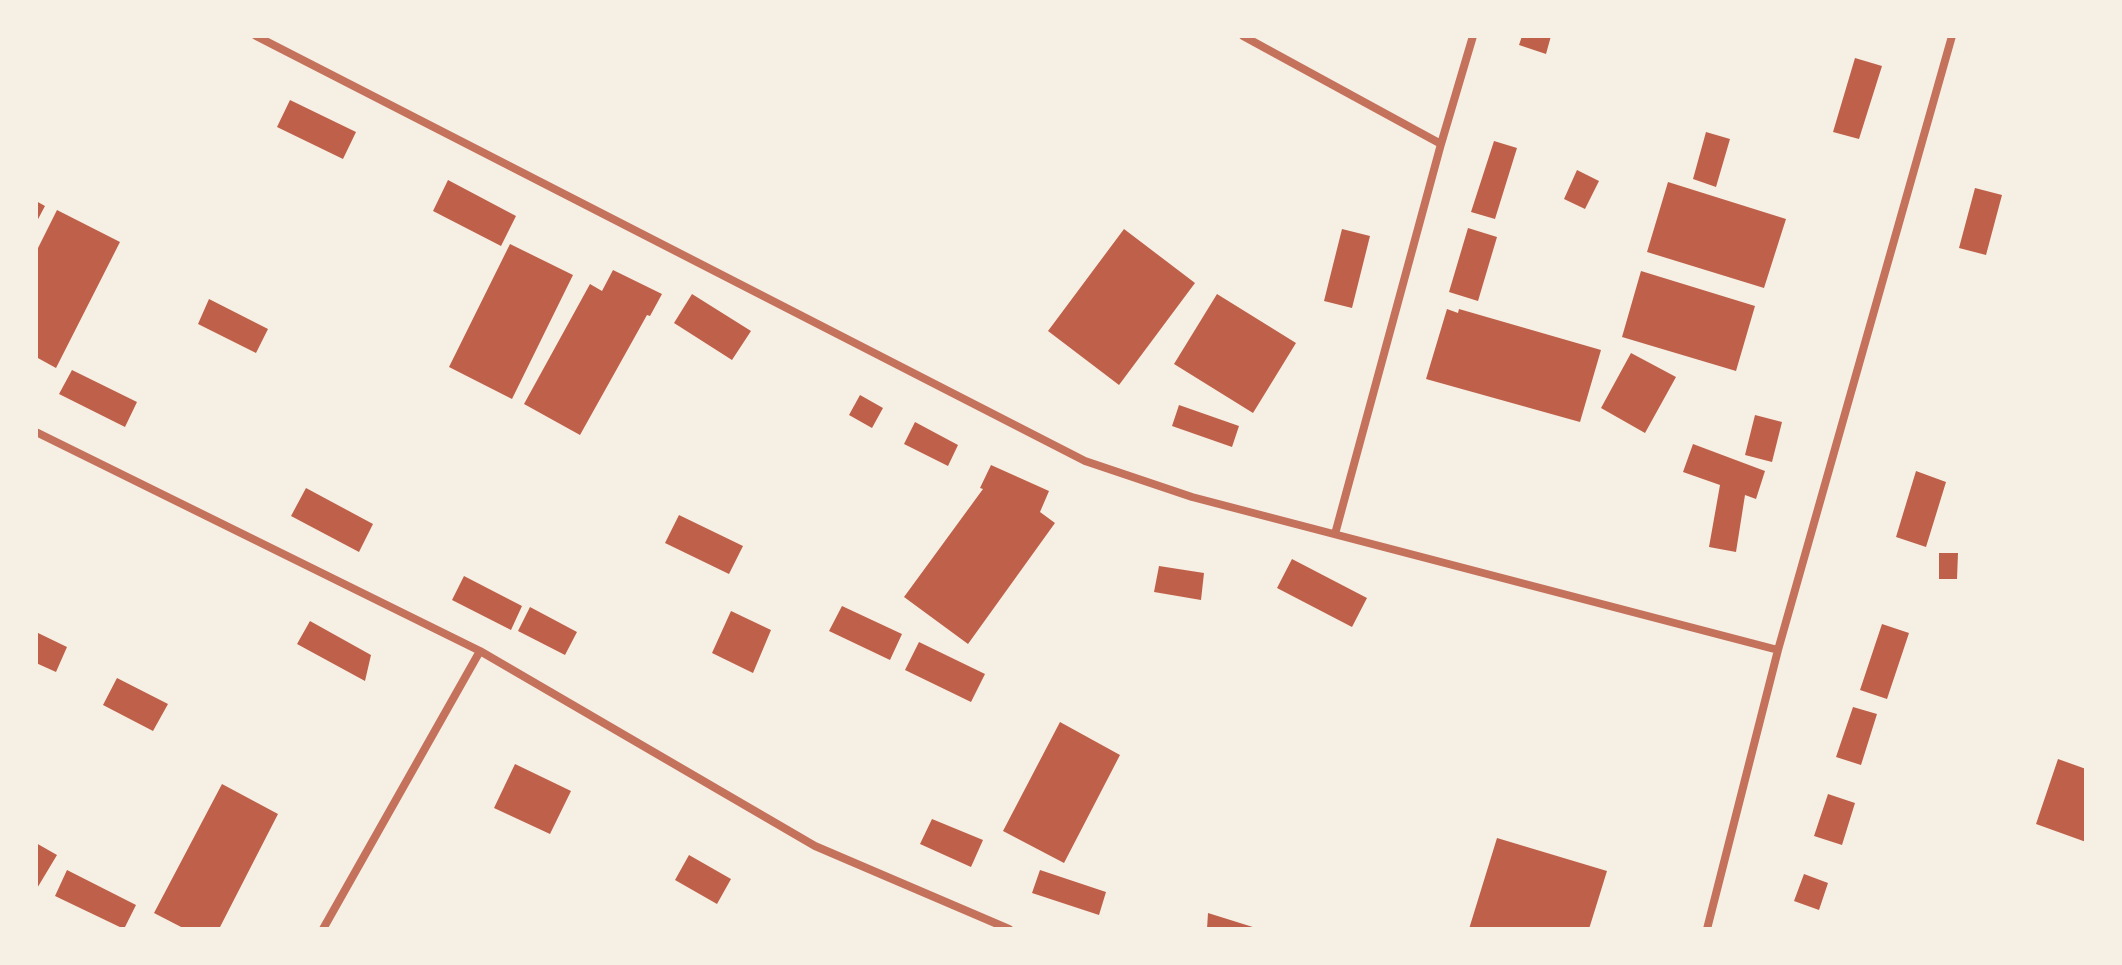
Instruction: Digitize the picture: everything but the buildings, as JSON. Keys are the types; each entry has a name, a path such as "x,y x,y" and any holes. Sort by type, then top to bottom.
{"street":[{"path":"256,36 1085,461 1192,497 1778,650"},
{"path":"1243,36 1441,144"},
{"path":"1335,534 1473,36"},
{"path":"1707,929 1778,650 1952,36"},
{"path":"36,432 480,651 815,846 1009,929"},
{"path":"323,929 480,651"}]}
